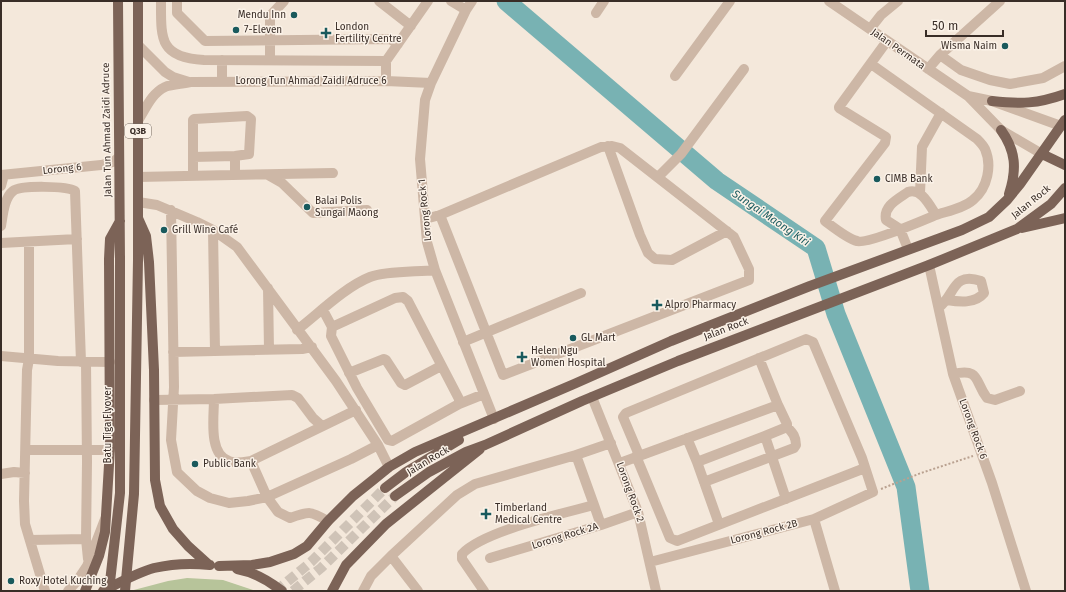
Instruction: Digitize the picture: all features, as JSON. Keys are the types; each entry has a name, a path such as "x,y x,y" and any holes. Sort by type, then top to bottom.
{"main road":[{"name":"Jalan Tun Ahmad Zaidi Adruce","path":"118,1 120,259"},
{"name":"Q3B","path":"125,591 134,494 138,260 138,1"},
{"path":"992,101 1015,104 1036,103 1065,94"},
{"name":"Jalan Rock","path":"214,565 252,566 294,554 307,546 328,521 353,496 389,467 415,452 671,341 848,271 962,230 989,218 1008,200 1064,124"},
{"path":"1001,130 1009,141 1013,156 1013,181 1008,200"},
{"path":"1042,154 1065,165"},
{"name":"Jalan Rock","path":"395,496 429,472 466,452 592,397 678,361 929,265 1017,229 1051,204 1065,188"},
{"path":"138,218 146,236 149,262 154,400 155,480 160,506 173,529 188,546 214,565"},
{"path":"1017,229 1065,218"},
{"path":"85,591 99,556 106,517 110,450 109,252 110,239 120,221"},
{"name":"Batu Tiga Flyover","path":"109,591 120,493 120,259"},
{"name":"Jalan Rock","path":"385,488 406,472 494,419"},
{"path":"332,591 346,565 386,524 469,460 485,445"},
{"path":"103,591 132,576 155,568 191,565 214,565 244,570 266,580 282,591"}],"street":[{"path":"160,1 162,38 166,46 181,57 192,60 386,61"},
{"path":"177,1 177,13 205,41 390,39 398,44"},
{"path":"270,60 270,16 284,1"},
{"path":"379,1 411,26"},
{"path":"386,81 386,61 428,1"},
{"path":"452,1 466,10"},
{"name":"Lorong Rock 1","path":"472,1 466,10 431,83 425,100 420,159 427,242 435,270 494,419"},
{"path":"596,13 604,1"},
{"path":"676,76 730,1"},
{"name":"Jalan Permata","path":"829,1 968,96"},
{"path":"870,30 881,15 898,1"},
{"path":"928,69 940,55 1000,1"},
{"path":"871,64 981,143 988,157 988,167 984,185 980,193 973,200 900,229 860,242 825,222 885,143 886,137 839,107 887,41"},
{"name":"Lorong Tun Ahmad Zaidi Adruce 6","path":"138,45 165,72 173,77 191,82"},
{"path":"940,55 961,70 990,80 1010,84 1043,78 1065,66"},
{"path":"222,60 222,82"},
{"path":"658,177 681,154 744,69"},
{"name":"Lorong Tun Ahmad Zaidi Adruce 6","path":"139,119 150,100 158,92 166,87 191,82 386,81 431,83"},
{"path":"968,96 992,101 1064,124"},
{"path":"968,96 1001,130 1042,154"},
{"path":"936,215 920,193 922,147 941,113"},
{"path":"193,158 247,154 250,151 251,119 249,117 194,119 193,158 193,176"},
{"path":"425,220 440,215 601,146 620,148 734,237 749,269 749,280 503,374 440,215"},
{"path":"608,146 640,235 648,253 655,259 672,260 727,231"},
{"path":"235,156 235,175"},
{"name":"Lorong 6","path":"1,186 2,175 101,165 113,162 119,157"},
{"path":"138,177 333,173"},
{"path":"267,174 282,183 313,213 367,210"},
{"path":"1,226 4,206 13,191 21,188 72,189 75,191 87,451 86,539 88,559"},
{"path":"908,249 900,229 886,220 885,214 888,208 908,192 911,191 920,193"},
{"path":"138,202 157,205 171,210 213,230 237,247 297,330 312,347 357,412 378,445 389,467"},
{"path":"171,210 173,352 171,440 177,472 197,491 210,498 229,503 267,497 351,459 378,445"},
{"path":"213,230 215,351"},
{"path":"1,242 77,239"},
{"path":"29,242 29,359 27,370 24,501 25,524 45,591"},
{"name":"Lorong Rock 6","path":"929,265 953,374 982,453 1026,591"},
{"path":"297,330 350,288 371,277 435,270"},
{"path":"268,288 269,350"},
{"path":"463,342 581,293"},
{"path":"332,327 395,298 403,297 408,301 460,404"},
{"path":"939,307 947,300"},
{"path":"323,310 332,327 331,336 349,373 386,438 392,441 460,404 484,394"},
{"path":"865,468 677,541 670,538 623,417 626,413 806,339 813,342 865,468 877,490"},
{"path":"173,352 302,349 312,347"},
{"path":"1,356 83,362 110,362"},
{"path":"704,482 772,457 794,448 796,445 796,440 787,428 787,424 759,358"},
{"path":"349,373 384,359 401,383 405,385 442,366"},
{"path":"953,374 965,371 972,373 977,379 982,392 987,398 995,400 1020,391"},
{"path":"154,400 292,395 298,398 313,418 322,426"},
{"name":"Lorong Rock 2","path":"592,397 620,463 638,512 656,591"},
{"path":"214,399 215,447 222,457 237,463 251,461 322,426 369,408"},
{"path":"620,463 778,405"},
{"path":"697,462 787,428"},
{"path":"765,436 786,499"},
{"path":"687,438 719,524"},
{"path":"363,591 371,576 391,556 457,495 475,484 576,455 611,443"},
{"path":"26,450 110,450"},
{"path":"576,455 601,525"},
{"path":"251,461 267,497 278,512 290,518 302,514 312,513 328,521"},
{"path":"1,474 14,472 25,473"},
{"name":"Lorong Rock 2B","path":"650,562 814,519 877,490"},
{"path":"484,591 462,559 462,554 467,548 497,533 594,505"},
{"name":"Lorong Rock 2A","path":"490,558 601,525 638,512"},
{"path":"68,590 83,573 106,517"},
{"path":"814,519 835,591"},
{"path":"30,540 86,539"},
{"path":"391,556 417,591"}],"path":[{"path":"877,490 921,473 982,453"}],"green space":[{"path":"187,578 223,580 256,591 130,591 168,581"}],"waterway":[{"name":"Sungai Maong Kiri","path":"506,1 717,181 816,248 836,314 906,487 920,591"}],"tunnel":[{"path":"276,591 311,562 385,488"},
{"path":"293,591 321,568 395,496"}],"place":[{"name":"Mendu Inn","path":"294,15"},
{"name":"7-Eleven","path":"236,30"},
{"name":"London Fertility Centre","path":"326,33"},
{"name":"Wisma Naim","path":"1005,46"},
{"name":"CIMB Bank","path":"877,179"},
{"name":"Balai Polis Sungai Maong","path":"307,207"},
{"name":"Grill Wine Café","path":"164,230"},
{"name":"Alpro Pharmacy","path":"657,305"},
{"name":"GL Mart","path":"573,338"},
{"name":"Helen Ngu Women Hospital","path":"522,357"},
{"name":"Public Bank","path":"195,464"},
{"name":"Timberland Medical Centre","path":"486,514"},
{"name":"Roxy Hotel Kuching","path":"11,581"}]}
